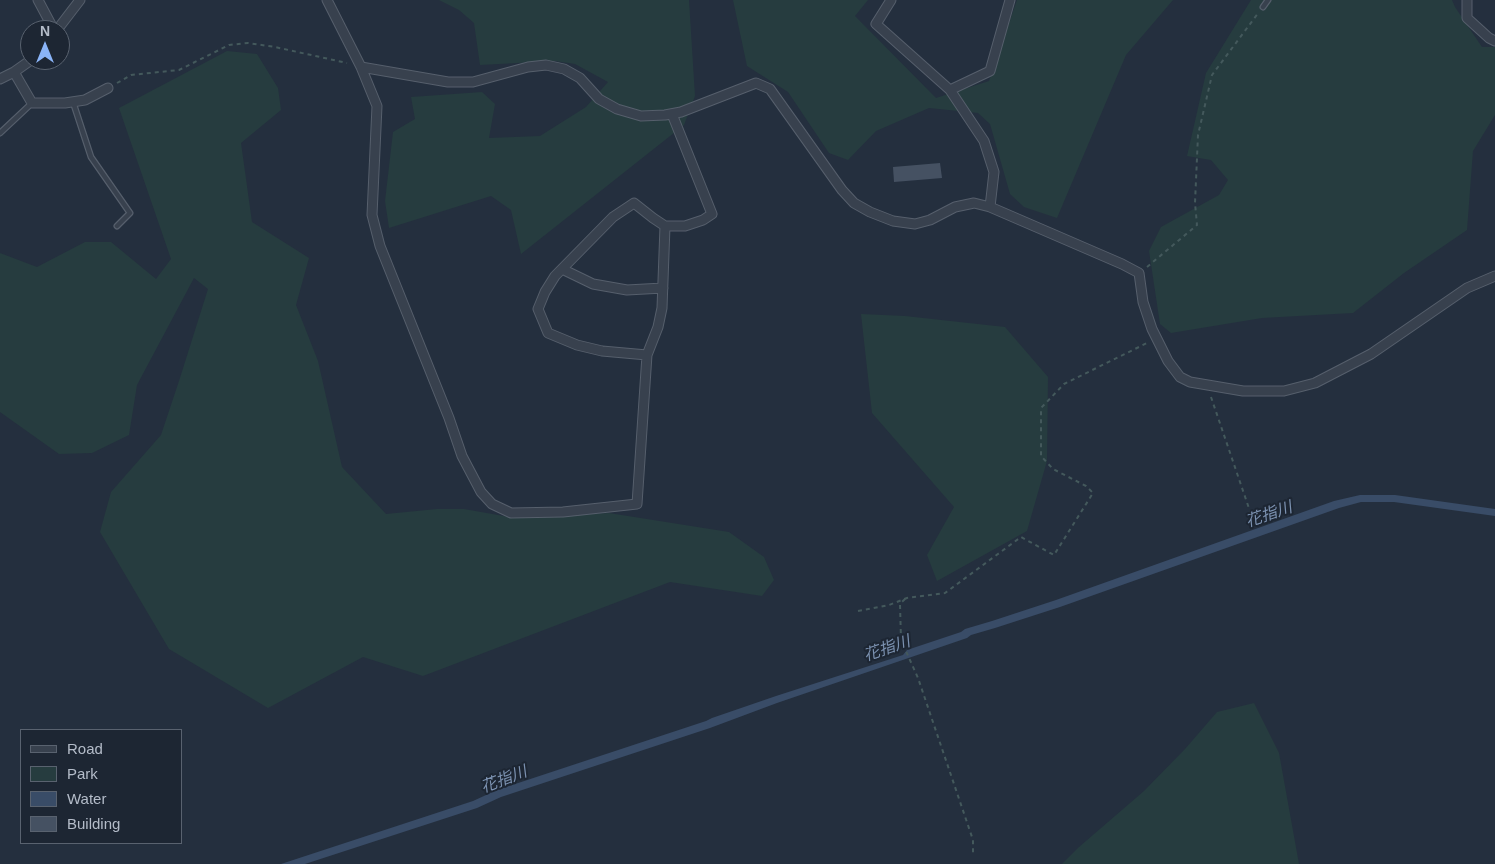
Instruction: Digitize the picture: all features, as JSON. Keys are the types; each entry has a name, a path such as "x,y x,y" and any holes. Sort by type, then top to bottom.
{"street":[{"path":"38,0 50,20"},
{"path":"64,20 80,0"},
{"path":"328,0 361,67 377,106 372,215 380,246 449,418 462,456 481,492 492,504 511,513 563,512 638,504 647,355 658,327 662,308 665,226"},
{"path":"891,0 876,24 950,90 984,141 994,172 990,207"},
{"path":"950,90 990,71 1010,0"},
{"path":"1467,0 1467,18 1495,41"},
{"path":"361,67 448,82 473,82 528,67 546,65 564,69 580,78 599,99 617,109 641,116 665,116 681,112 756,83 770,89 842,190 854,203 870,212 893,221 915,224 930,220 955,207 974,203 990,207 1139,273 1143,302 1152,329 1168,361 1180,377 1190,382 1242,391 1284,391 1314,384 1372,354 1467,288 1495,276"},
{"path":"0,79 20,68"},
{"path":"14,72 32,103 86,100 108,88"},
{"path":"647,355 602,351 577,345 548,333 538,309 545,292 555,276 613,217 634,203 665,226 686,226 703,220 712,214 672,114"},
{"path":"562,269 593,284 627,290 663,288"}],"lane":[{"path":"1263,7 1268,0"},
{"path":"73,102 91,157 130,213 117,226"},
{"path":"0,133 32,103"}],"path":[{"path":"1139,273 1197,225 1195,203 1198,135 1212,75 1263,7"},
{"path":"108,88 131,75 179,70 229,45 248,43 275,47 361,67"},
{"path":"858,611 889,605 907,598 945,593 1022,537 1054,554 1093,493 1086,486 1053,469 1041,456 1041,408 1064,384 1144,343 1157,339"},
{"path":"1207,385 1254,523"},
{"path":"907,598 900,604 902,640 918,678 973,840 973,855"}],"green space":[{"path":"439,0 689,0 695,96 684,125 521,254 511,210 491,196 389,228 385,201 393,132 415,119 411,97 482,92 495,104 489,138 540,136 586,107 608,82 575,64 555,61 480,65 474,23 459,10"},
{"path":"733,0 868,0 855,16 936,98 989,81 1017,0 1173,0 1126,55 1057,218 1024,207 1010,194 990,124 978,113 929,108 876,131 848,160 829,153 788,92 747,66"},
{"path":"1251,0 1452,0 1482,47 1495,47 1495,115 1473,151 1467,230 1404,273 1353,313 1262,318 1171,333 1160,324 1149,251 1161,227 1219,195 1228,180 1211,160 1187,156 1206,73"},
{"path":"227,51 257,54 278,88 281,110 241,143 252,222 309,258 296,305 318,361 342,467 386,514 437,509 464,509 515,518 609,513 729,532 764,557 774,580 762,596 670,582 423,676 363,657 268,708 169,649 100,532 111,492 161,435 208,289 194,278 137,385 129,435 92,453 59,454 0,412 0,253 37,267 85,242 111,242 156,279 171,259 119,108"},
{"path":"861,314 905,316 1005,327 1048,377 1047,461 1027,531 937,581 927,555 954,507 872,413"},
{"path":"1254,703 1279,753 1299,864 1062,864 1144,791 1185,749 1217,712"}],"water":[{"name":"花指川","path":"1360,495 1395,495 1495,509 1495,516 1394,502 1361,502 1339,508 1060,607 971,635 710,728 501,797 477,808 305,864 281,864 473,801 497,790 776,696 903,655 907,650 965,629 1056,600 1334,501"}],"building":[{"path":"940,163 942,178 894,182 893,167"}]}
